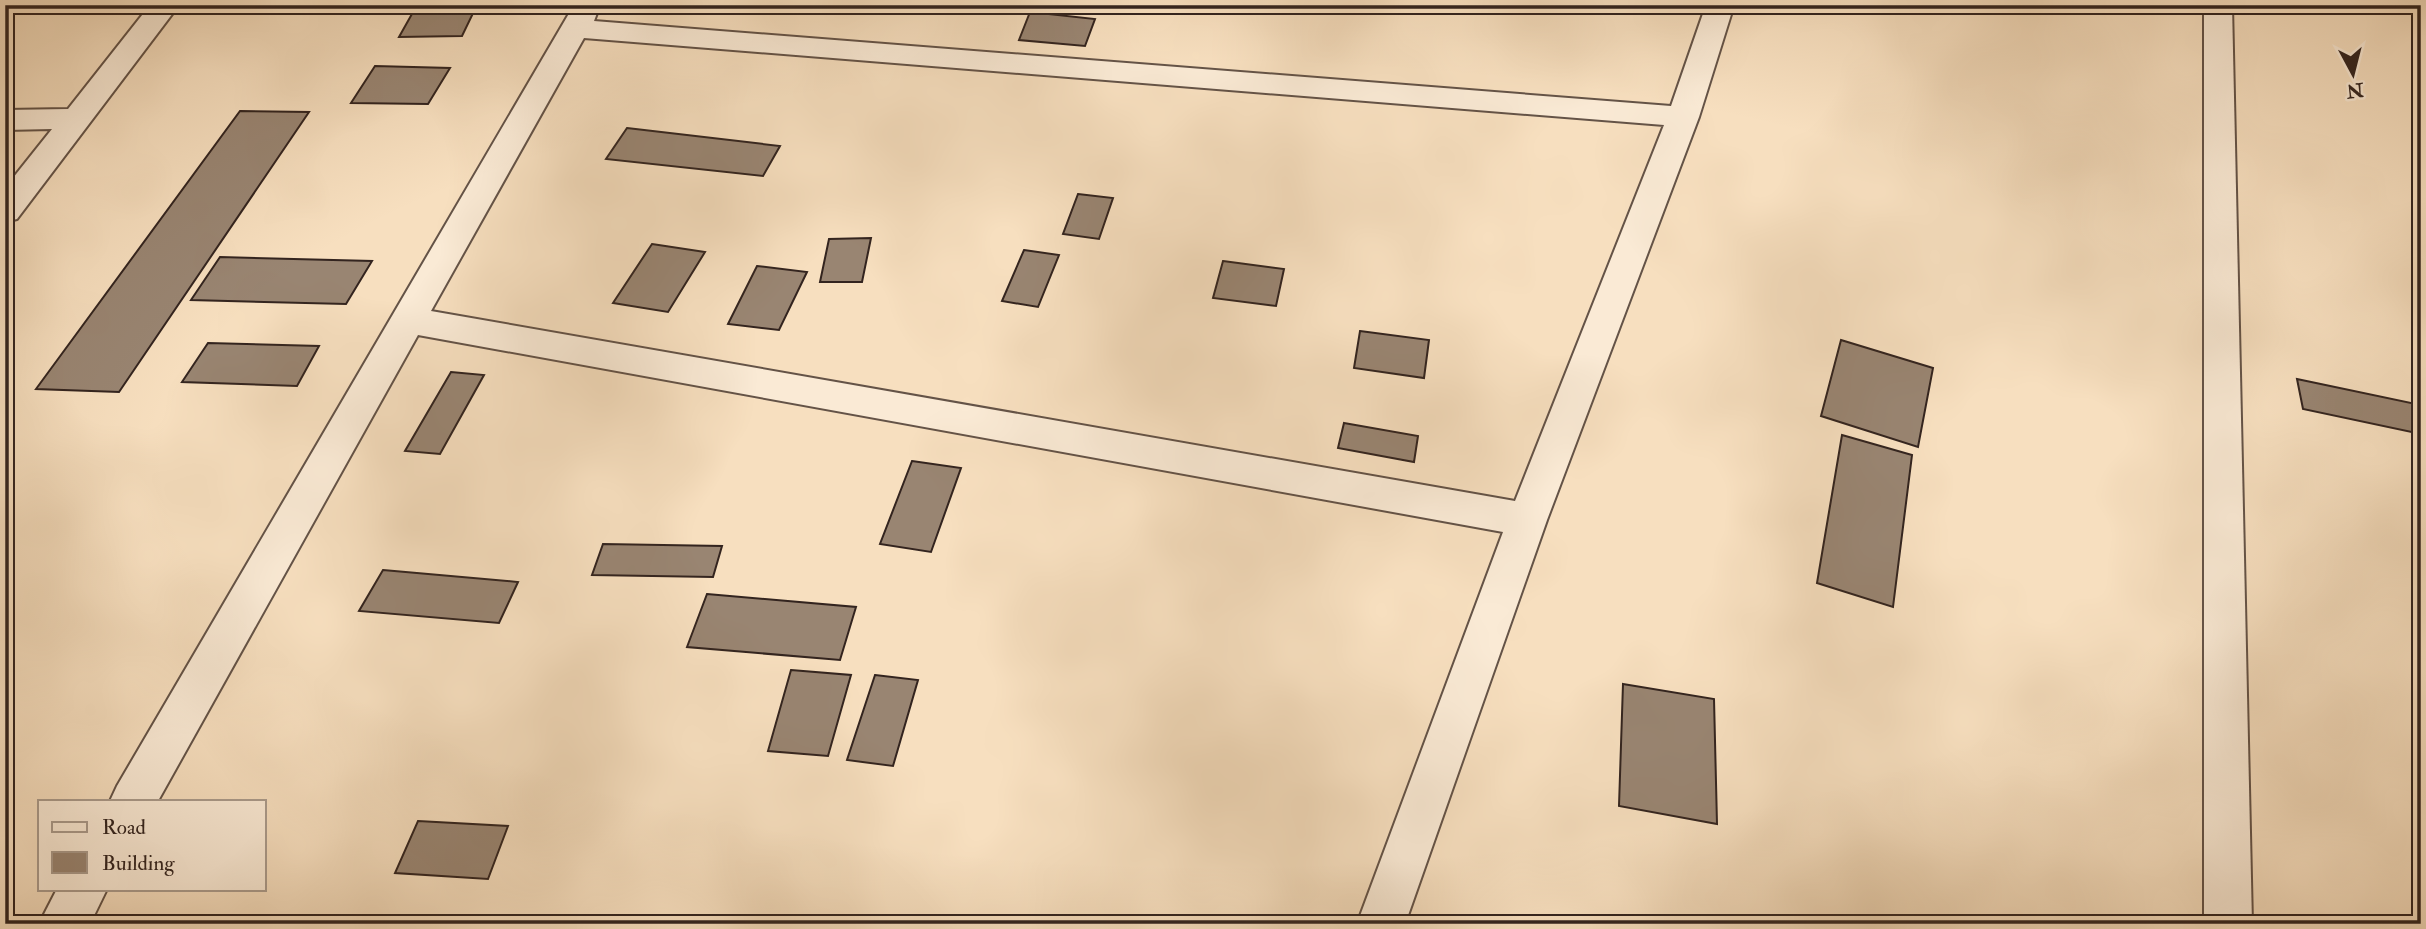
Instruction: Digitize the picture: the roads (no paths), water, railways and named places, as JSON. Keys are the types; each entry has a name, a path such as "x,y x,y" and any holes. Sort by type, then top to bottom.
{"street":[{"path":"5,211 165,5"},
{"path":"1381,924 1527,520 1683,117 1720,5"},
{"path":"2218,5 2228,924"},
{"path":"134,800 582,17 1683,117"},
{"path":"5,120 77,119"},
{"path":"408,320 1527,520"},
{"path":"63,924 82,890"}]}
